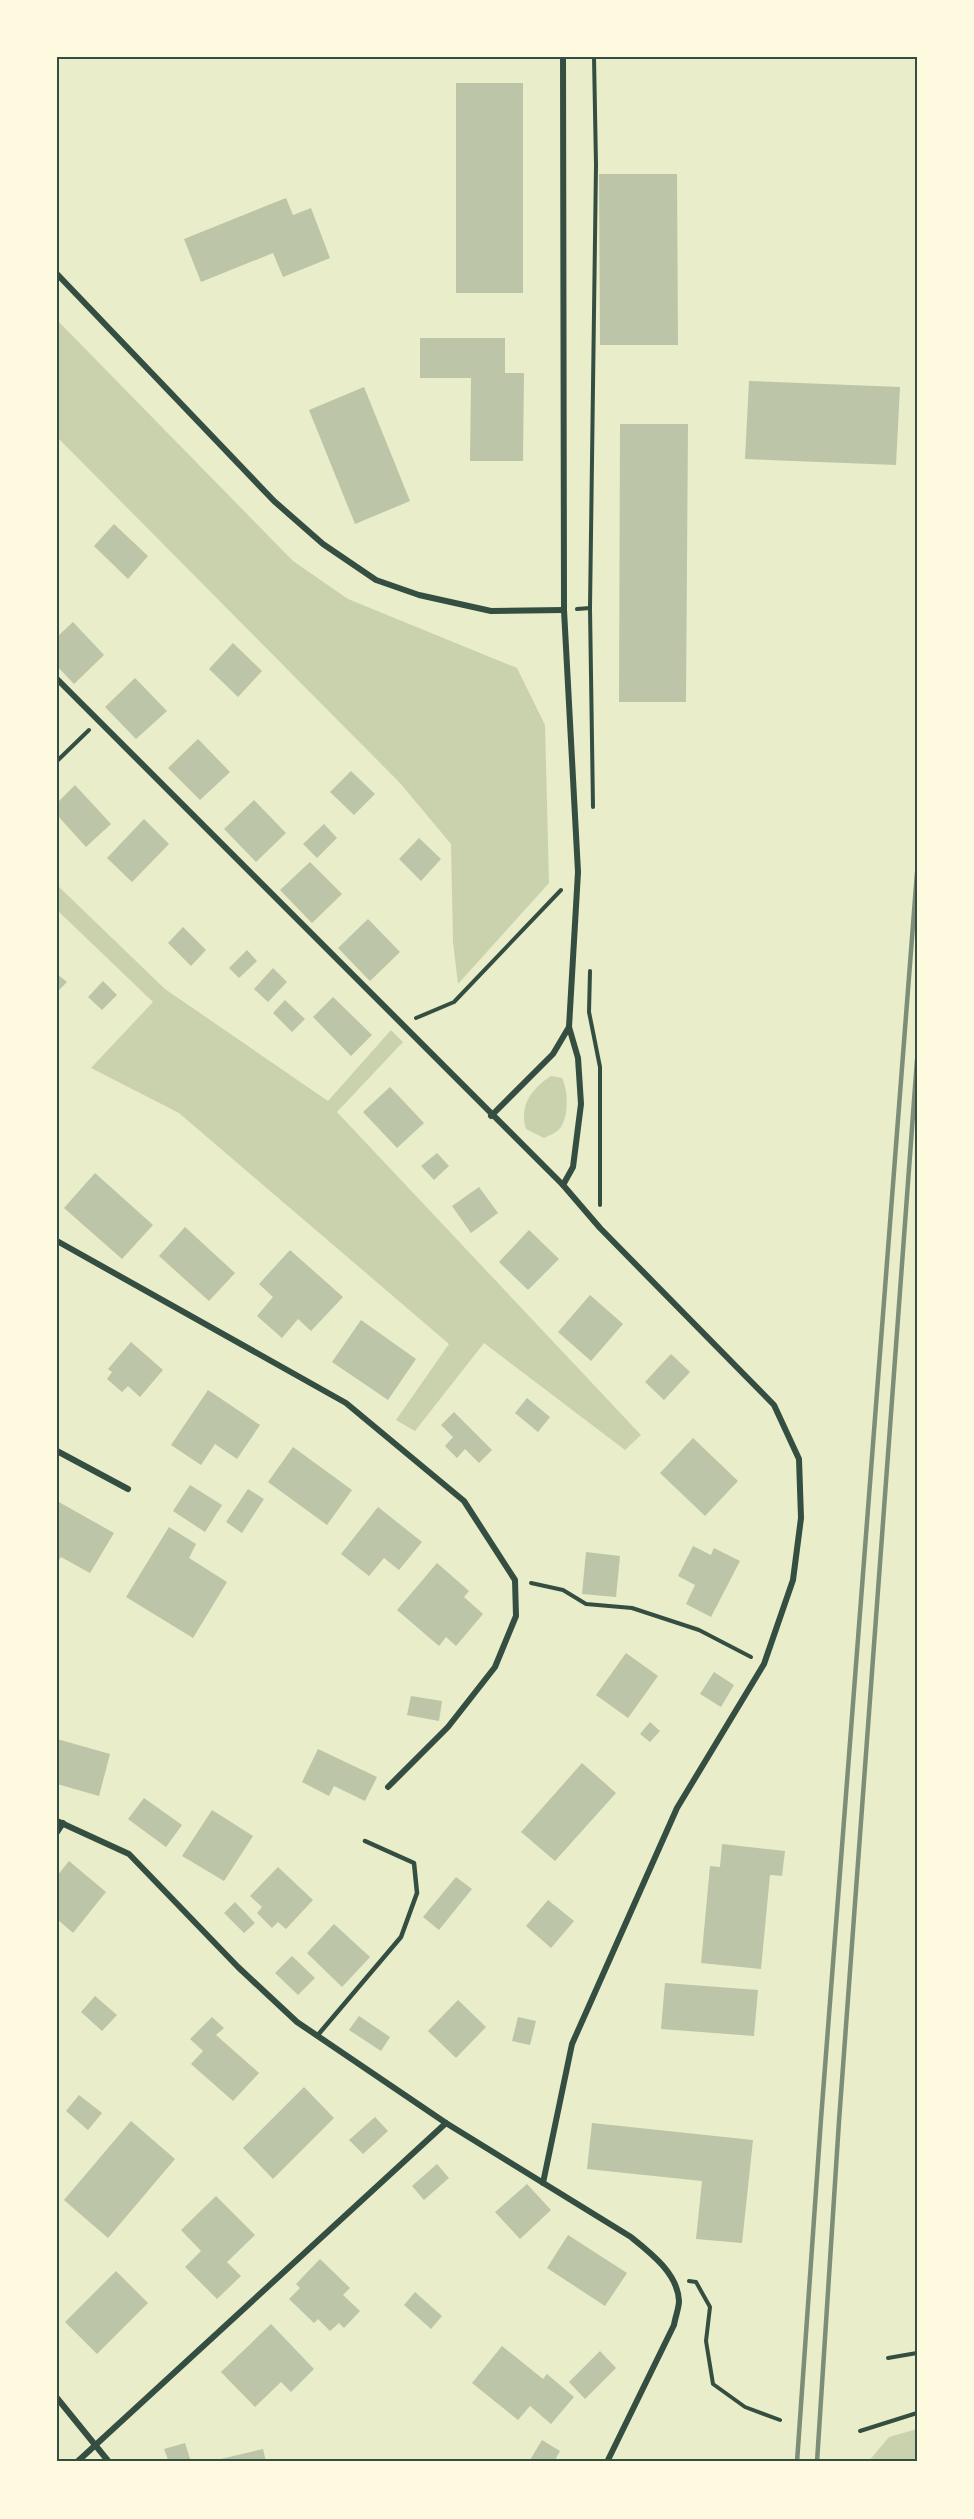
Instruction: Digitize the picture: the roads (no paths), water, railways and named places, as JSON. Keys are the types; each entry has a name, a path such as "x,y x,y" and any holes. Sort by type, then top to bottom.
{"street":[{"path":"563,57 564,610 578,872 569,1027 578,1058 581,1104 573,1167 563,1185"},
{"path":"57,274 274,501 323,544 376,580 419,596 491,611 564,610"},
{"path":"57,679 404,1024 491,1116 563,1185 600,1228 774,1405 799,1459 801,1518 794,1581 764,1664 677,1808 572,2044 543,2183"},
{"path":"491,1116 553,1053 569,1027"},
{"path":"57,1241 346,1403 464,1500 515,1580 516,1616 495,1667 448,1727 388,1787"},
{"path":"57,1451 128,1489"},
{"path":"57,1832 60,1822 129,1854 238,1967 297,2022 446,2123 631,2238 648,2251 672,2277 679,2301 674,2325 607,2462"},
{"path":"77,2462 446,2123"},
{"path":"57,2398 109,2462"}],"lane":[{"path":"316,2036 401,1937 417,1893 414,1863 365,1841"}],"railway":[{"path":"797,2462 821,2119 917,873"},
{"path":"817,2462 839,2121 917,1060"}]}
